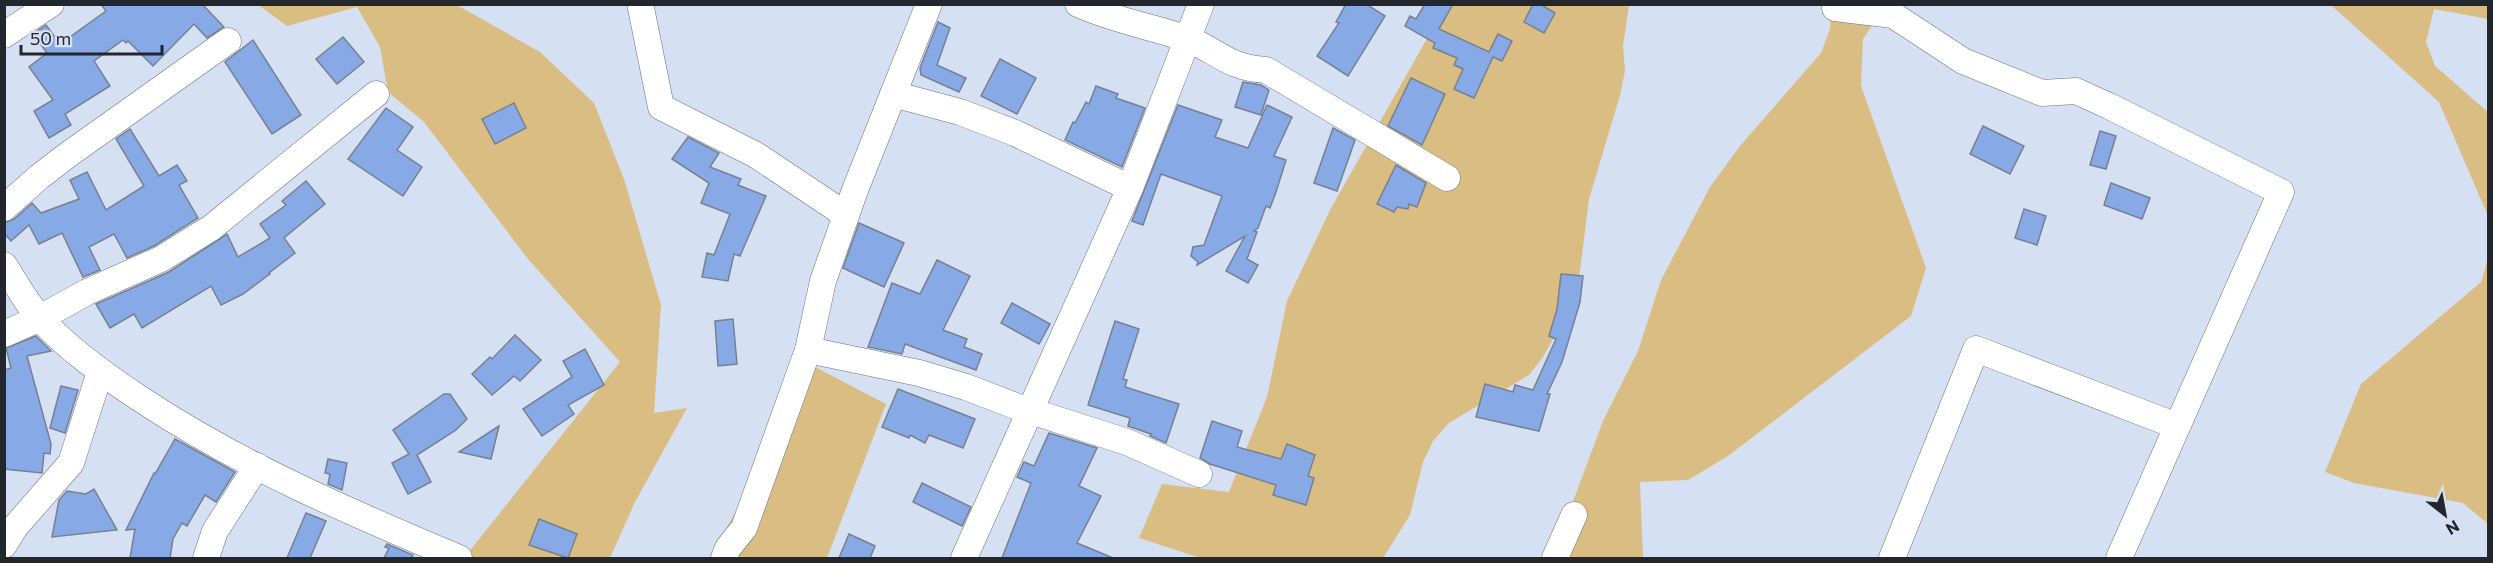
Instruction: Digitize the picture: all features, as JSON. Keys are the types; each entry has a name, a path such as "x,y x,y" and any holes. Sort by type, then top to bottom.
{"street":[{"path":"4,35 51,4"},
{"path":"724,558 728,548 744,528 808,350 822,281 929,4"},
{"path":"1078,4 1103,16 1187,39 1238,66 1266,70 1447,178"},
{"path":"964,558 1130,188 1201,4"},
{"path":"640,8 661,107 756,155 846,214"},
{"path":"1834,8 1893,15 1963,61 2042,93 2076,91 2281,192 2118,558"},
{"path":"4,208 69,154 228,41"},
{"path":"4,334 40,318 87,292 160,259 211,228 376,94"},
{"path":"893,94 960,112 1015,132 1130,188"},
{"path":"4,266 40,318 100,372 188,431 365,518 459,558"},
{"path":"808,350 919,373 1127,442 1199,474"},
{"path":"1892,558 1976,350 2177,426"},
{"path":"4,545 15,527 70,464 100,372"},
{"path":"206,558 215,531 257,466"},
{"path":"1555,558 1574,514"}],"shaded area":[{"path":"257,4 457,5 540,52 594,103 625,182 661,305 654,413 687,408 635,502 610,558 464,558 620,362 528,259 424,122 388,92 380,47 357,7 287,26"},
{"path":"1446,5 1629,5 1623,46 1625,71 1589,199 1580,271 1566,316 1543,357 1529,375 1449,423 1433,441 1423,462 1410,515 1383,558 1200,558 1139,538 1162,484 1229,492 1267,397 1287,301 1330,210"},
{"path":"1831,5 1886,5 1863,39 1861,86 1926,268 1911,316 1728,456 1688,480 1640,482 1643,558 1552,558 1603,421 1638,351 1661,280 1710,187 1740,146 1821,53 1830,29"},
{"path":"2237,5 2488,5 2488,19 2434,9 2426,42 2435,66 2488,112 2488,216 2439,102 2332,6"},
{"path":"2488,259 2488,524 2463,503 2354,483 2325,472 2361,384 2481,282"},
{"path":"815,367 886,404 827,558 710,558"}],"building":[{"path":"101,4 202,4 224,27 207,38 194,24 153,66 128,41 126,43 123,40 94,61 110,86 65,114 71,125 49,138 34,111 53,100 29,67 47,53 33,34 46,25 60,44 106,11"},
{"path":"1346,4 1366,4 1385,16 1348,76 1317,56 1339,23 1336,22"},
{"path":"1425,4 1453,4 1439,29 1489,52 1498,34 1512,41 1502,61 1493,57 1474,98 1454,89 1463,69 1454,65 1457,58 1433,48 1435,43 1405,26 1410,16 1416,19"},
{"path":"1533,4 1540,4 1555,13 1544,33 1524,22"},
{"path":"938,22 950,28 937,65 966,78 959,92 921,75 920,68"},
{"path":"343,37 364,62 337,84 316,59"},
{"path":"253,40 301,115 272,134 225,62"},
{"path":"1000,59 1036,78 1017,114 981,96"},
{"path":"1411,78 1445,94 1422,145 1388,126"},
{"path":"1243,82 1261,85 1269,90 1261,115 1235,107"},
{"path":"1096,86 1118,94 1116,98 1145,108 1122,167 1065,140 1086,102 1089,104"},
{"path":"514,103 526,128 495,144 482,119"},
{"path":"1178,105 1222,120 1215,137 1248,148 1267,105 1292,117 1274,156 1286,160 1276,192 1270,208 1266,206 1258,228 1254,231 1257,232 1247,259 1258,265 1248,283 1226,271 1245,236 1197,265 1198,262 1191,256 1193,247 1204,245 1222,196 1161,174 1143,225 1132,221"},
{"path":"386,108 413,127 397,150 422,167 403,196 348,159"},
{"path":"1983,126 2024,146 2010,174 1970,154"},
{"path":"1333,128 1355,140 1337,191 1314,183"},
{"path":"130,129 159,176 177,165 187,181 179,185 198,218 154,246 127,258 114,234 89,247 100,270 83,277 62,233 39,244 29,225 11,241 4,233 4,223 14,219 32,203 41,213 79,199 70,180 87,172 106,210 144,186 116,139"},
{"path":"2100,131 2116,136 2106,169 2090,165"},
{"path":"688,137 719,153 710,167 741,179 738,185 766,196 740,256 734,254 728,281 702,277 707,253 714,255 730,214 701,203 709,183 672,159"},
{"path":"1396,165 1426,183 1417,207 1409,204 1408,209 1397,207 1394,212 1377,204"},
{"path":"306,181 325,204 284,238 295,253 270,274 243,294 221,305 211,286 142,328 134,314 110,328 96,304 169,272 227,234 238,257 270,238 260,224 286,205 282,201"},
{"path":"2111,183 2150,198 2142,219 2104,205"},
{"path":"2024,209 2046,216 2037,245 2015,238"},
{"path":"859,223 904,243 884,287 843,268"},
{"path":"937,260 970,276 943,330 967,339 964,347 982,354 976,370 905,344 902,354 868,347 892,283 920,294"},
{"path":"1561,274 1583,276 1580,302 1562,362 1547,394 1550,394 1539,431 1476,417 1485,384 1513,392 1515,385 1533,390 1556,339 1549,336 1557,309"},
{"path":"1012,303 1050,324 1039,344 1001,323"},
{"path":"733,319 737,364 718,366 715,321"},
{"path":"1115,321 1139,329 1123,379 1127,380 1125,387 1179,404 1166,443 1150,436 1151,434 1128,426 1130,418 1088,405"},
{"path":"515,335 541,360 520,381 514,376 492,395 472,374 490,357 492,359"},
{"path":"36,336 51,351 27,356 51,444 50,454 44,453 42,473 4,469 4,370 11,368 6,348"},
{"path":"585,349 604,385 568,405 574,414 542,436 523,409 572,377 563,361"},
{"path":"61,386 78,390 65,433 50,428"},
{"path":"898,389 975,419 963,448 929,435 925,443 910,435 909,438 882,427"},
{"path":"444,394 450,394 467,419 456,430 417,455 431,482 408,494 392,463 409,454 393,430"},
{"path":"1212,421 1242,431 1237,447 1281,459 1287,444 1315,455 1308,476 1314,478 1306,505 1273,495 1276,485 1210,464 1200,458"},
{"path":"499,426 491,459 459,452"},
{"path":"1049,433 1097,448 1079,486 1101,496 1077,543 1113,558 1002,558 1031,483 1017,477 1024,462 1034,466"},
{"path":"175,439 235,472 216,502 205,495 187,526 182,523 173,539 170,558 130,558 135,529 126,530 154,473"},
{"path":"328,459 347,463 342,490 328,484 330,474 325,473"},
{"path":"922,483 971,507 962,526 913,502"},
{"path":"94,489 117,530 52,537 59,500 67,491 86,494"},
{"path":"306,513 326,521 310,558 287,558"},
{"path":"539,519 577,534 568,558 529,545"},
{"path":"849,534 875,546 870,558 839,558"},
{"path":"387,544 413,555 411,558 384,558 389,548 385,547"}]}
